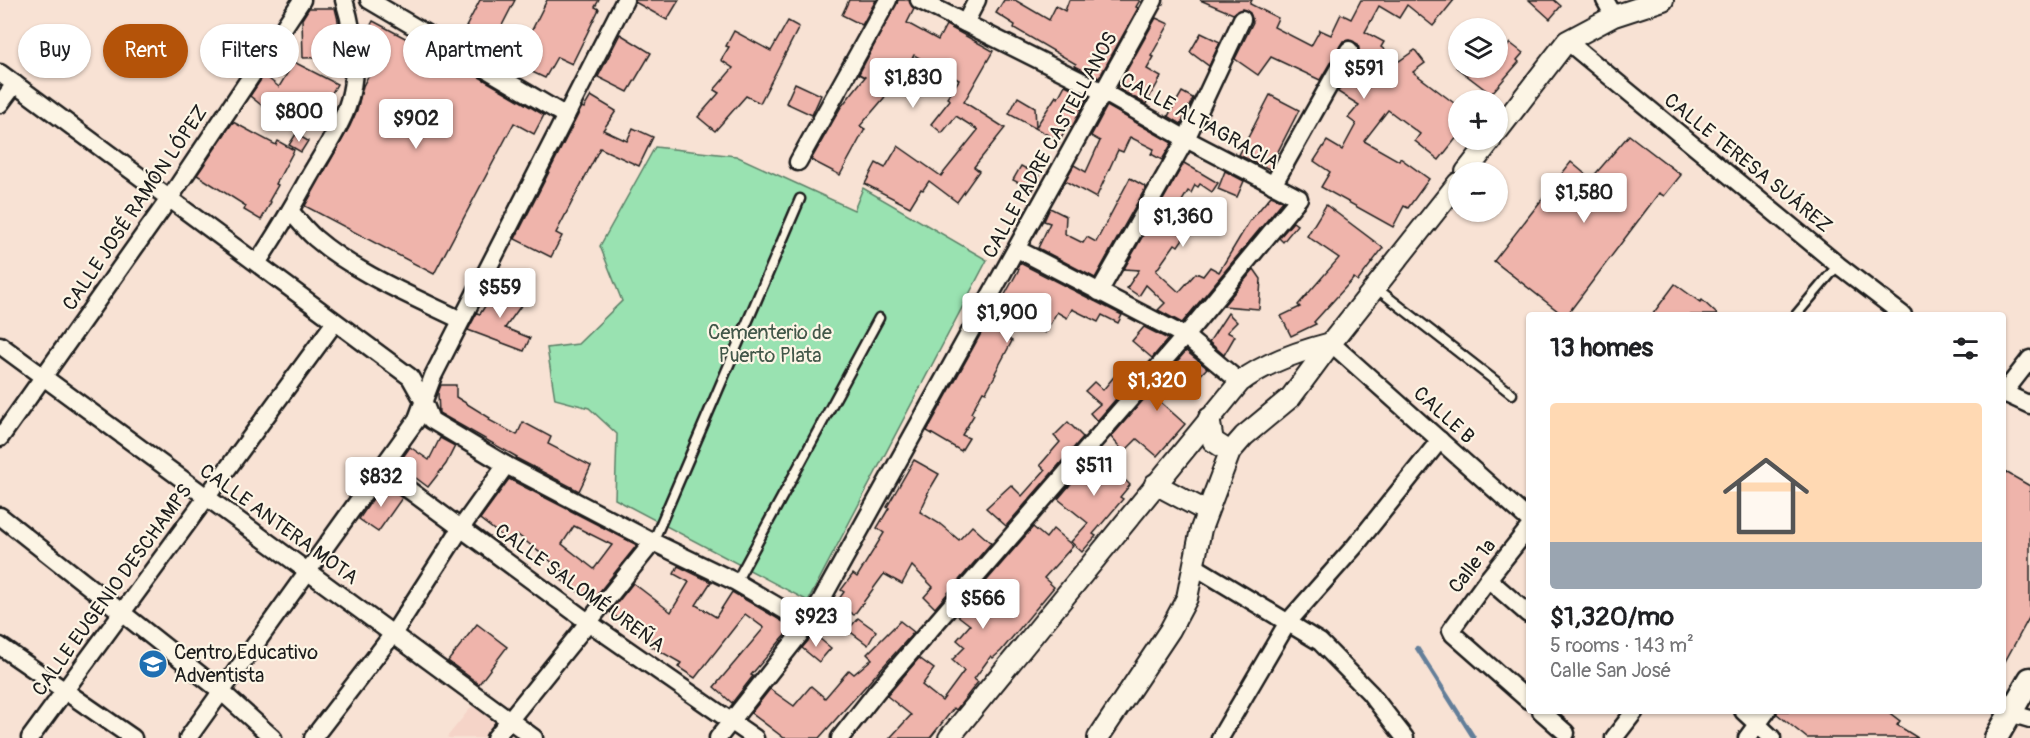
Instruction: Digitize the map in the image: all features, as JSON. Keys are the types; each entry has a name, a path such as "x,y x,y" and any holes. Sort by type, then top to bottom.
{"main road":[{"path":"1996,738 2020,716 2030,679"}],"street":[{"name":"CALLE JOSÉ RAMÓN LÓPEZ","path":"0,438 169,199 302,0"},
{"path":"257,263 343,119 353,83 355,55 351,21 344,0"},
{"path":"369,0 566,116"},
{"path":"188,738 417,419 433,375 625,0"},
{"path":"798,162 888,0"},
{"name":"CALLE ALTAGRACIA","path":"919,0 1103,92 1186,139 1299,198 1185,336"},
{"path":"965,23 977,0"},
{"name":"CALLE PADRE CASTELLANOS","path":"718,738 808,624 1154,0"},
{"path":"1508,118 1567,41 1610,8 1663,0"},
{"path":"1099,292 1186,139 1242,19"},
{"name":"CALLE TERESA SUÁREZ","path":"1567,41 1838,265 1899,312"},
{"path":"1273,185 1349,50"},
{"path":"0,73 410,377 431,420 506,465 653,542 736,582 808,624"},
{"path":"0,104 15,84"},
{"path":"1474,162 1483,150"},
{"path":"1098,738 1170,630 1187,598 1206,511 1230,452 1244,436 1291,397 1331,342 1448,196"},
{"path":"290,211 315,238 347,261 461,320"},
{"path":"1017,249 1185,336 1240,382"},
{"name":"CALLE EUGENIO DESCHAMPS","path":"30,738 334,322"},
{"path":"840,738 876,692 1185,336"},
{"path":"949,738 1240,382 1252,373 1283,359 1331,342"},
{"name":"CALLE B","path":"1331,342 1526,517"},
{"name":"CALLE ANTERA MOTA","path":"0,345 534,738"},
{"path":"2006,389 2030,359"},
{"path":"2006,394 2030,405"},
{"path":"1209,418 1213,441 1230,452"},
{"path":"1220,738 1288,622 1355,546 1440,440"},
{"path":"313,738 393,634 461,528 506,465"},
{"name":"CALLE SALOMÉ UREÑA","path":"382,470 588,622 755,738"},
{"path":"1155,484 1206,511"},
{"path":"0,516 123,611 222,692 273,738"},
{"name":"Calle 1ª","path":"1526,532 1451,630 1526,698"},
{"path":"495,738 653,542"},
{"path":"1194,566 1320,642 1370,693 1399,736"},
{"path":"1488,579 1526,612"},
{"path":"0,646 133,738"},
{"path":"1544,714 1566,733"},
{"path":"1614,738 1633,714"},
{"path":"1746,738 1762,717 1772,738"}],"lane":[{"path":"653,542 800,199"},
{"path":"1799,312 1838,265"},
{"path":"1375,287 1512,394"},
{"path":"736,582 879,318"}],"shaded area":[{"path":"473,705 495,723 482,738 447,737"}],"green space":[{"name":"Cementerio de Puerto Plata","path":"655,147 736,156 854,210 863,188 987,260 808,601 615,499 617,434 589,408 555,399 547,348 578,344 622,301 600,246"}],"building":[{"path":"480,0 515,0 503,24 468,24"},
{"path":"547,0 599,0 595,7 599,9 572,64 557,57 545,78 543,77 543,24 535,24"},
{"path":"635,0 679,0 667,20"},
{"path":"849,0 876,0 862,25 842,15"},
{"path":"898,0 909,0 914,9 907,23 938,40 946,25 993,51 964,102 1005,128 974,167 979,171 957,202 929,181 910,207 865,184 876,163 885,168 898,146 941,176 978,130 956,116 942,133 931,124 950,100 947,98 959,80 914,55 909,64 903,61 884,98 860,126 865,129 840,175 811,160 841,107 865,77 859,74"},
{"path":"1004,0 1015,0 1049,20 1056,6 1065,11 1069,0 1140,0 1136,7 1138,8 1099,78 1075,66 1076,64 1014,28 1015,25 996,13"},
{"path":"1200,0 1252,0 1250,4 1278,18 1274,27 1311,46 1320,30 1331,35 1341,14 1351,19 1361,0 1454,0 1433,26 1407,5 1399,18 1379,6 1365,32 1384,42 1381,47 1399,61 1415,50 1425,63 1413,72 1448,98 1448,149 1439,160 1415,141 1420,134 1388,110 1364,141 1399,161 1400,158 1429,179 1408,208 1404,206 1393,227 1321,187 1330,172 1314,161 1327,141 1342,150 1356,124 1348,118 1359,105 1338,92 1358,55 1358,44 1349,40 1343,41 1320,80 1271,57 1258,75 1235,59 1253,22 1250,13 1242,9 1233,14"},
{"path":"1529,0 1554,0 1561,6 1550,19"},
{"path":"309,8 335,8 338,20 338,24 311,24 311,58 303,58 302,19"},
{"path":"1156,18 1169,24 1151,56 1154,57 1147,69 1161,77 1146,104 1117,88"},
{"path":"788,21 799,27 760,103 746,96 715,131 698,117 719,93 714,90 733,68 721,60 729,47 726,46 734,31 771,51"},
{"path":"391,30 403,37 403,78 481,78 544,115 534,134 514,123 434,274 305,206 350,126 367,78 391,78"},
{"path":"1201,33 1220,42 1209,66 1190,52"},
{"path":"620,34 651,53 628,92 598,77"},
{"path":"1510,43 1523,53 1517,60 1519,62 1508,75 1508,46"},
{"path":"299,65 311,71 311,78 325,78 337,84 325,105 315,99 307,114 273,98 265,108 250,96 262,78 268,78 279,87 284,78 299,78"},
{"path":"1470,78 1505,78 1494,90 1486,90"},
{"path":"795,83 821,95 812,115 786,103"},
{"path":"1065,85 1088,96 1072,127 1068,125 1059,141 1009,114 1018,97 1035,107 1036,127"},
{"path":"1182,92 1193,98 1181,124 1168,116"},
{"path":"1270,95 1299,110 1269,169 1239,155"},
{"path":"591,96 616,111 603,130 627,141 633,128 653,137 639,166 600,148 556,233 562,236 551,257 515,239 582,107 584,108"},
{"path":"1107,106 1172,143 1162,160 1151,154 1154,149 1130,137 1123,152 1118,150 1096,198 1065,181 1074,165 1086,172 1100,141 1091,136"},
{"path":"233,122 276,145 278,141 294,150 261,220 244,210 246,206 197,175"},
{"path":"296,134 308,141 301,152 289,145"},
{"path":"1629,135 1681,175 1664,196 1659,193 1569,312 1559,312 1494,261 1571,162 1591,179"},
{"path":"1184,163 1218,183 1212,192 1200,184 1198,187 1195,185 1191,193 1188,191 1168,224 1185,236 1178,246 1175,244 1156,271 1179,292 1196,273 1203,276 1210,267 1219,272 1249,222 1271,196 1283,201 1182,323 1158,310 1165,303 1146,285 1139,296 1127,288 1139,270 1124,269"},
{"path":"1021,166 1040,176 1033,190 1013,180"},
{"path":"1225,171 1244,181 1237,197 1218,189"},
{"path":"1130,178 1146,187 1095,278 1038,248 1050,223 1044,221 1050,208 1066,216 1065,234 1083,243 1087,237 1096,242"},
{"path":"1326,205 1383,248 1358,281 1354,278 1314,322 1316,324 1291,336 1281,316 1300,307 1298,305 1339,258 1307,236"},
{"path":"1293,222 1297,225 1283,242 1279,238"},
{"path":"1020,263 1122,315 1118,323 1102,315 1098,322 1072,309 1067,318 1057,312 1045,333 1018,318 1006,337 1012,341 996,374 971,413 974,415 962,435 969,438 961,451 927,431 994,310 996,311"},
{"path":"1254,269 1261,279 1259,309 1223,306"},
{"path":"499,284 525,300 505,328 530,338 524,351 468,330 477,313 480,314"},
{"path":"1675,284 1700,302 1702,300 1715,312 1654,312"},
{"path":"1228,313 1237,322 1227,332 1235,336 1224,355 1209,342"},
{"path":"1144,327 1168,339 1152,358 1132,341"},
{"path":"1186,351 1207,368 1194,382 1183,372 1155,397 1185,424 1157,456 1137,439 1124,452 1111,437"},
{"path":"1122,367 1135,377 1097,421 1090,413 1100,404 1085,391 1094,382 1103,390"},
{"path":"441,385 456,385 456,397 490,418 489,420 517,435 523,422 551,437 548,444 591,466 579,491 516,458 439,413 438,393"},
{"path":"1068,422 1083,437 1006,526 986,508 1011,485 1022,496 1045,470 1040,465 1060,442 1054,436"},
{"path":"440,438 455,446 446,464 428,487 416,478 414,481 396,467 410,447 429,460"},
{"path":"1098,452 1130,485 1120,497 1123,499 1093,534 1096,536 1082,552 1071,542 1088,523 1058,499"},
{"path":"914,460 939,474 920,512 940,524 959,540 972,526 991,543 935,608 924,597 933,587 912,566 902,584 884,574 854,615 836,603 844,592 841,590 853,574 857,577 884,533 877,528"},
{"path":"2006,472 2030,486 2030,616 2006,660"},
{"path":"509,479 637,545 592,601 558,578 564,572 518,535 511,543 480,519","holes":["574,526 612,545 594,569 562,544"]},
{"path":"383,484 402,498 378,532 359,519"},
{"path":"1033,527 1046,538 1053,529 1073,546 1044,578 1054,587 1001,651 993,658 991,656 974,679 978,682 930,738 890,738 911,715 887,696 919,658 934,669 922,685 942,701 964,671 952,660 965,647 957,640 970,625 957,615"},
{"path":"678,566 711,582 696,605 716,617 732,592 792,627 751,675 753,676 732,703 714,687 764,628 745,614 695,678 678,667 681,663 651,646 654,641 632,629 610,612 633,583 671,612 689,582 674,574"},
{"path":"858,618 876,631 868,645 848,630"},
{"path":"900,621 914,632 819,738 784,738 751,713 770,689 794,706 811,686 825,698 849,670 854,674 872,659 867,654"},
{"path":"477,624 507,647 479,684 448,661"},
{"path":"814,634 831,648 819,662 802,648"},
{"path":"1777,714 1891,714 1900,721 1897,725 1918,738 1807,738"}],"waterway":[{"path":"1417,648 1474,738"}],"place":[{"name":"Centro Educativo Adventista","path":"153,664"}]}
